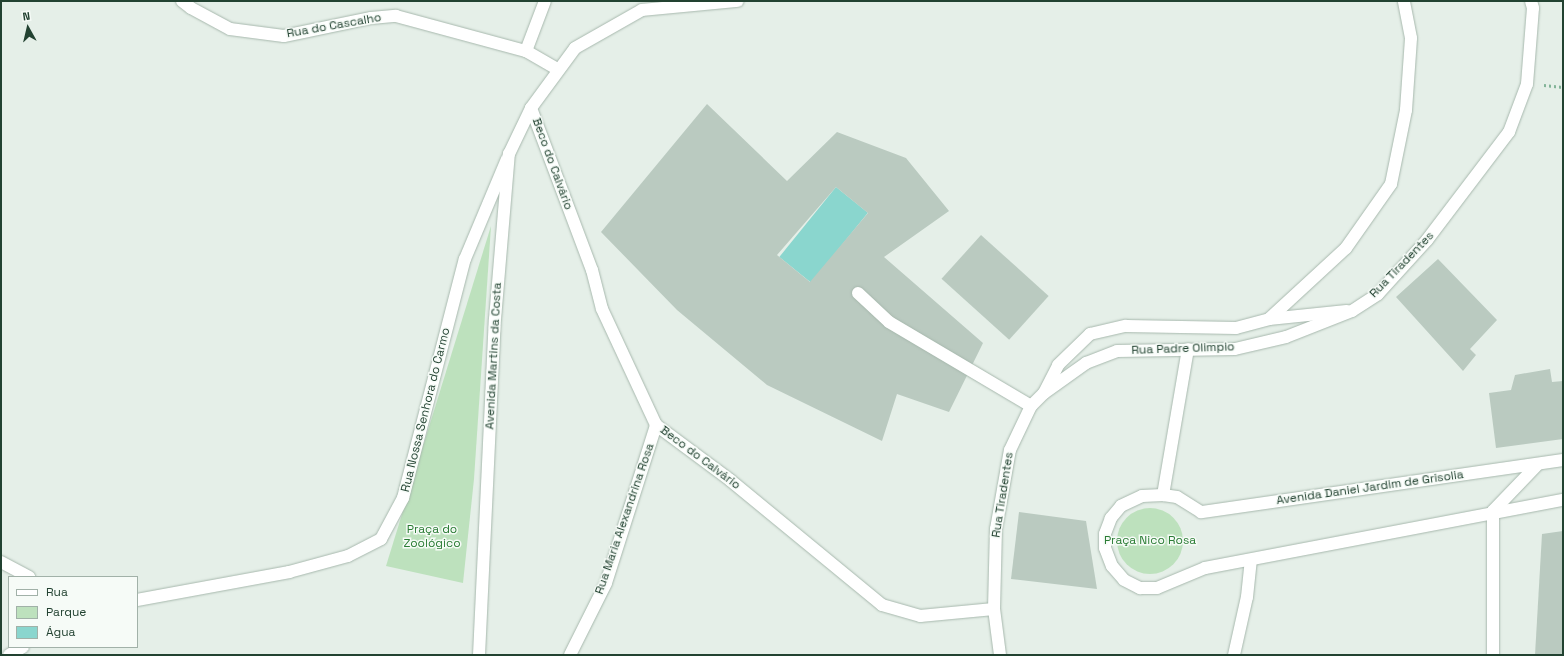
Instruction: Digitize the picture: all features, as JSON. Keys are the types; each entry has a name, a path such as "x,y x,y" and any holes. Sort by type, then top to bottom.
{"street":[{"name":"Rua do Cascalho","path":"182,1 191,8 230,29 284,36 370,18 396,16 526,51 557,69"},
{"path":"526,51 545,1"},
{"path":"642,10 653,1"},
{"path":"642,10 738,1"},
{"path":"1269,319 1346,248 1391,184 1406,110 1411,38 1404,1"},
{"name":"Rua Tiradentes","path":"1000,655 994,609 996,529 1010,450 1031,406 1044,393 1058,365 1090,334 1126,326 1236,328 1269,319 1352,311 1378,294 1427,240 1509,132 1527,84 1533,8 1531,1"},
{"name":"Avenida Martins da Costa","path":"479,655 495,319 510,154 531,108 557,69 575,48 642,10"},
{"name":"Beco do Calvário","path":"531,108 592,270 602,309 656,425 730,480 882,605 920,616 994,609"},
{"name":"Rua Nossa Senhora do Carmo","path":"138,600 289,572 348,556 381,539 403,498 465,258 510,154"},
{"path":"858,293 889,322 1031,406"},
{"name":"Rua Padre Olimpio","path":"1044,393 1086,363 1117,351 1235,349 1286,337 1352,311"},
{"path":"1188,349 1163,495 1142,496 1121,506 1111,518 1105,534 1105,548 1112,566 1124,580 1140,588 1157,588 1205,568 1494,511 1563,500"},
{"name":"Rua Maria Alexandrina Rosa","path":"570,655 606,583 656,425"},
{"name":"Avenida Daniel Jardim de Grisolia","path":"1163,495 1177,497 1201,512 1563,460"},
{"path":"1493,655 1494,511 1538,464"},
{"path":"1234,655 1247,597 1251,560"},
{"path":"1,562 27,576"},
{"path":"9,655 21,648"}],"green space":[{"name":"Praça do Zoológico","path":"491,226 474,479 463,583 386,566"},
{"name":"Praça Nico Rosa","path":"1143,508 1157,508 1169,513 1178,522 1183,534 1181,554 1174,565 1157,574 1143,574 1131,569 1122,560 1117,548 1117,534 1122,522 1131,513"}],"water":[{"path":"836,187 868,213 811,283 779,257"}],"building":[{"path":"707,104 787,181 837,132 906,158 949,211 884,257 983,343 949,412 897,394 882,441 767,385 677,310 601,232","holes":["836,187 868,213 810,282 777,255"]},
{"path":"981,235 1049,296 1009,340 942,279"},
{"path":"1438,259 1497,320 1470,349 1476,355 1463,371 1396,297"},
{"path":"1550,369 1552,382 1563,381 1563,439 1496,448 1489,393 1511,390 1515,375"},
{"path":"1019,512 1086,521 1097,589 1011,579"},
{"path":"1563,531 1563,655 1535,655 1542,534"}]}
